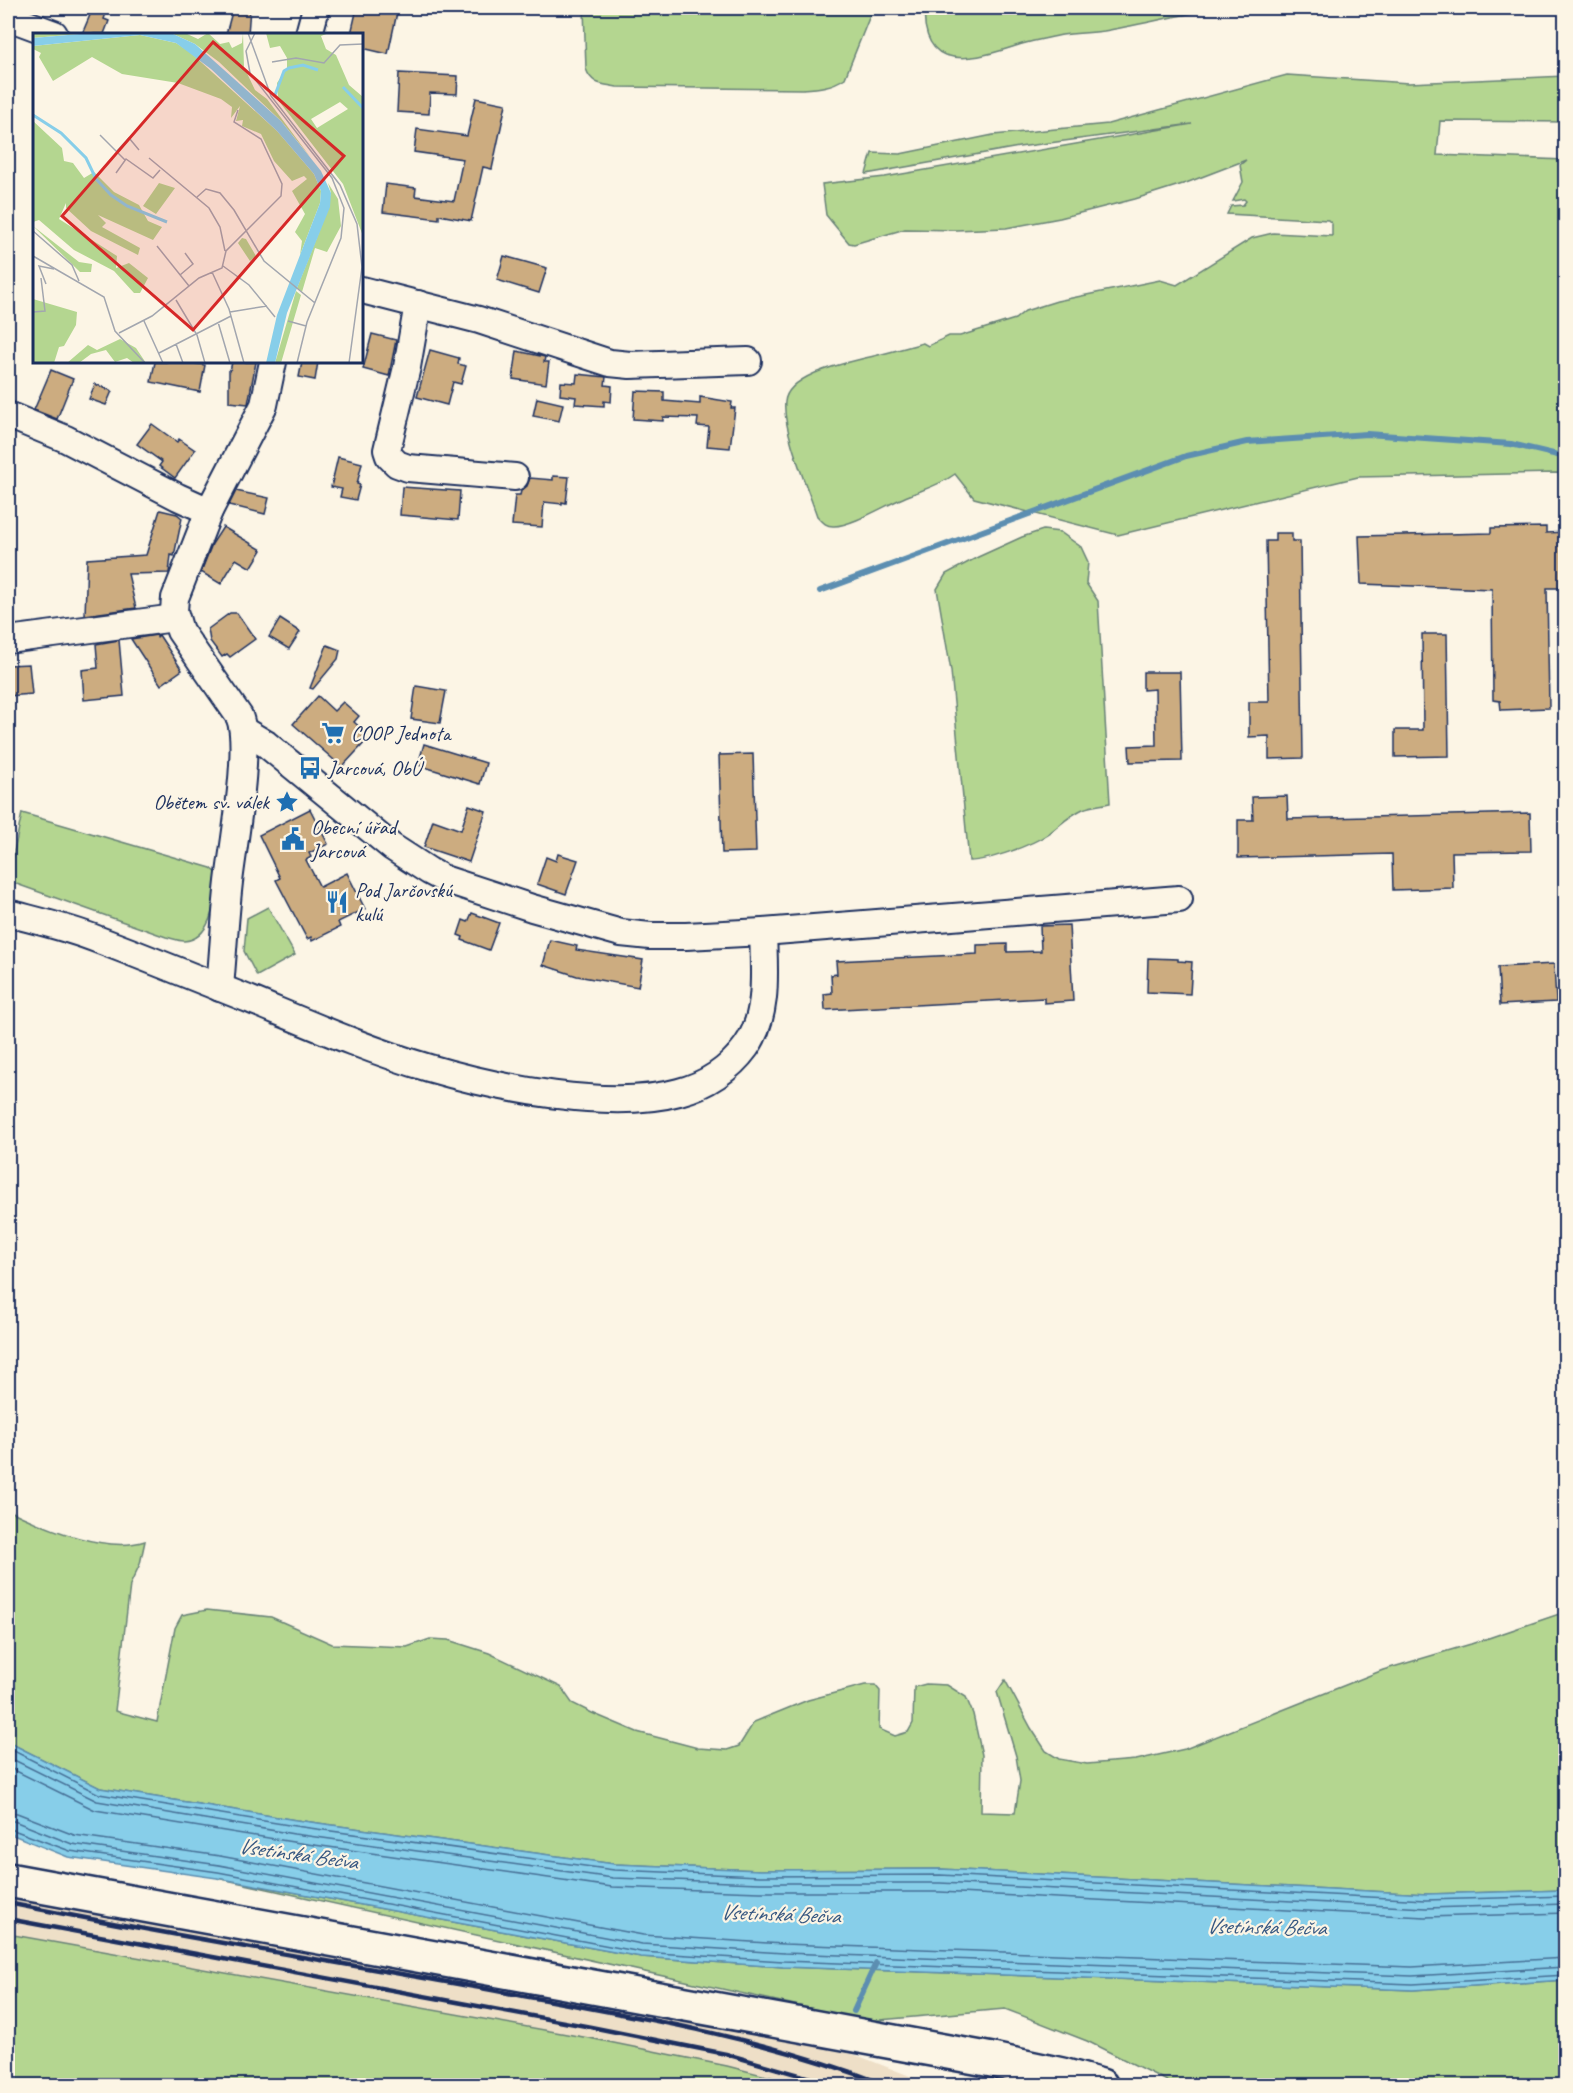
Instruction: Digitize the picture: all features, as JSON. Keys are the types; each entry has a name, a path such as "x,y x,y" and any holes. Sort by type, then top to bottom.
{"main road":[{"path":"8,1880 992,2060 1101,2085"}],"street":[{"path":"309,33 316,8"},
{"path":"8,17 51,33"},
{"path":"363,290 479,320 610,363 630,365 748,361"},
{"path":"418,304 407,367 388,442 389,456 403,467 515,477"},
{"path":"220,988 244,731 239,716 186,642 175,618 175,598 209,511 264,405 273,363"},
{"path":"8,415 72,442 209,511"},
{"path":"8,640 175,618"},
{"path":"244,731 266,744 392,847 420,867 444,879 532,908 621,933 686,936 764,932 1179,899"},
{"path":"8,913 96,938 351,1041 429,1068 540,1092 635,1099 679,1092 694,1087 722,1071 747,1045 757,1027 761,1011 764,983 764,932"}],"shaded area":[{"path":"8,1886 799,2037 864,2058 933,2085 798,2085 727,2066 589,2038 8,1934"}],"green space":[{"path":"584,8 873,8 845,78 830,85 803,89 617,87 598,83 591,78 586,69"},
{"path":"925,8 1221,8 1104,31 1062,35 964,58 945,55 930,42 925,22"},
{"path":"1287,75 1409,83 1565,76 1565,122 1440,121 1437,155 1565,160 1565,476 1557,473 1358,477 1118,535 974,498 955,474 936,485 849,523 830,526 817,516 791,443 785,414 788,393 806,378 844,363 923,343 928,346 949,336 960,336 1015,319 1025,311 1057,301 1160,280 1177,285 1252,238 1273,233 1332,236 1332,224 1328,220 1227,214 1231,206 1243,205 1246,201 1244,199 1233,201 1243,182 1240,165 1246,160 1186,183 1135,199 1060,218 1006,228 905,229 854,244 849,243 826,215 822,184 885,177 1192,124 1019,147 866,174 872,153 900,154 993,135 1108,124"},
{"path":"1043,530 1060,532 1081,547 1088,562 1086,583 1098,601 1110,803 1083,809 1048,834 1021,847 988,858 969,861 951,671 937,589 946,574 1022,537"},
{"path":"22,813 211,868 218,874 214,904 202,933 184,941 177,940 8,881"},
{"path":"268,907 295,955 257,976 244,951 247,918"},
{"path":"8,1510 57,1531 94,1542 129,1544 145,1541 140,1564 130,1585 115,1711 157,1722 175,1628 182,1615 207,1610 271,1617 332,1644 407,1647 430,1639 448,1640 489,1653 561,1687 572,1703 592,1713 637,1732 698,1748 727,1750 739,1746 754,1722 808,1700 865,1685 875,1685 880,1691 879,1729 895,1736 908,1732 913,1723 914,1687 926,1684 947,1685 966,1697 973,1714 982,1755 981,1812 1015,1813 1020,1781 1016,1756 997,1692 1005,1680 1046,1751 1059,1759 1087,1764 1136,1760 1185,1749 1383,1670 1471,1644 1565,1612 1565,1890 1427,1894 940,1869 760,1870 614,1864 296,1820 100,1788 8,1742"},
{"path":"217,1878 641,1957 783,1967 1413,1990 1565,1980 1565,2085 1175,2085 1087,2041 1005,2009 868,2021"},
{"path":"8,1934 589,2038 727,2066 786,2081 790,2085 8,2085"}],"water":[{"name":"Vsetínská Bečva","path":"8,1742 100,1788 296,1820 614,1864 760,1870 940,1869 1427,1894 1565,1890 1565,1980 1413,1990 783,1967 641,1957 217,1878 68,1857 8,1833"}],"building":[{"path":"93,8 108,8 104,19 109,21 104,33 82,33"},
{"path":"233,8 250,8 248,33 226,33"},
{"path":"357,8 398,8 388,54 363,48 363,33 351,33"},
{"path":"399,73 458,76 457,94 430,93 429,114 397,112"},
{"path":"476,98 506,104 492,169 483,167 471,221 439,215 439,219 383,212 386,184 416,188 415,196 454,201 463,159 414,152 417,129 467,136"},
{"path":"504,256 547,268 539,293 497,280"},
{"path":"372,334 396,340 389,376 363,369"},
{"path":"430,350 459,358 458,364 466,366 461,384 453,382 447,405 417,397"},
{"path":"517,351 545,357 544,362 549,362 546,384 513,379"},
{"path":"155,363 205,365 200,392 151,382"},
{"path":"232,363 256,363 248,404 229,402"},
{"path":"302,363 318,363 315,380 299,377"},
{"path":"51,370 73,379 57,419 34,410"},
{"path":"577,374 606,377 605,385 612,386 611,402 604,401 604,406 575,404 576,397 560,395 561,382 576,383"},
{"path":"95,384 112,391 106,405 89,399"},
{"path":"635,391 664,392 664,401 700,404 700,397 732,402 731,408 735,408 730,448 707,446 709,427 697,426 698,418 663,417 663,421 633,419"},
{"path":"537,398 563,404 559,421 533,416"},
{"path":"152,424 177,442 179,439 195,450 175,478 159,466 162,462 137,444"},
{"path":"338,457 362,463 356,500 340,497 342,489 331,487"},
{"path":"553,476 569,477 566,503 544,502 542,527 512,525 515,495 520,495 530,478 553,480"},
{"path":"402,487 460,491 458,520 400,515"},
{"path":"236,491 269,498 265,514 229,505"},
{"path":"160,510 177,514 182,518 174,556 171,555 169,573 128,574 136,608 85,615 87,559 146,555"},
{"path":"223,527 262,550 251,568 236,559 221,584 201,572 212,544"},
{"path":"1546,527 1546,533 1566,532 1566,588 1547,588 1549,708 1501,710 1500,701 1493,700 1492,589 1361,584 1359,536 1491,533 1491,528"},
{"path":"1275,533 1292,533 1292,541 1300,541 1303,758 1269,759 1269,736 1249,737 1249,702 1269,702 1266,541 1275,541"},
{"path":"230,613 237,613 255,639 230,657 227,654 222,657 210,641 208,629"},
{"path":"280,619 300,632 289,649 269,637"},
{"path":"1422,634 1447,634 1449,756 1395,757 1395,730 1423,730"},
{"path":"157,635 182,670 161,685 131,639"},
{"path":"119,640 124,696 84,700 82,670 98,668 96,644"},
{"path":"327,645 340,650 338,659 313,689 310,688"},
{"path":"29,664 32,694 8,696 8,665"},
{"path":"1143,672 1180,672 1182,761 1130,762 1129,746 1156,745 1155,689 1143,690"},
{"path":"416,686 446,691 440,723 411,719"},
{"name":"COOP Jednota","path":"318,696 334,711 343,702 359,716 354,722 363,730 361,731 365,734 363,737 367,740 342,767 293,724"},
{"path":"424,744 486,763 480,784 418,765"},
{"path":"753,754 756,852 722,853 719,755"},
{"path":"1287,796 1288,819 1530,813 1531,851 1452,852 1453,888 1393,890 1392,854 1238,858 1238,820 1253,820 1252,797"},
{"path":"469,805 486,811 469,862 424,847 433,820 461,830"},
{"path":"310,809 328,844 309,853 311,857 306,860 320,887 347,873 365,909 338,922 340,927 312,941 311,937 307,939 276,880 280,878 259,835"},
{"path":"558,854 578,860 566,894 537,884 546,857 556,861"},
{"path":"472,913 499,923 489,950 462,940 463,937 458,935 463,920 468,922"},
{"path":"1069,925 1073,1001 1044,1003 1044,998 825,1010 824,994 832,993 831,975 837,974 836,961 977,954 977,945 1007,944 1007,952 1041,951 1040,926"},
{"path":"550,940 577,946 576,950 643,960 638,987 577,976 543,965"},
{"path":"1148,958 1192,962 1190,994 1147,992"},
{"path":"1554,964 1556,1002 1500,1005 1498,967"}],"waterway":[{"path":"820,591 1186,456 1247,442 1367,434 1511,444 1566,457"},
{"path":"854,2011 876,1963"}],"railway":[{"path":"8,1903 649,2019 794,2054 889,2086"},
{"path":"8,1919 726,2054 838,2086"}],"place":[{"name":"COOP Jednota","path":"333,733"},
{"name":"Jarcová, ObÚ","path":"310,768"},
{"name":"Obětem sv. válek","path":"287,802"},
{"name":"Obecní úřad Jarcová","path":"293,839"},
{"name":"Pod Jarčovskú kulú","path":"337,902"}]}
